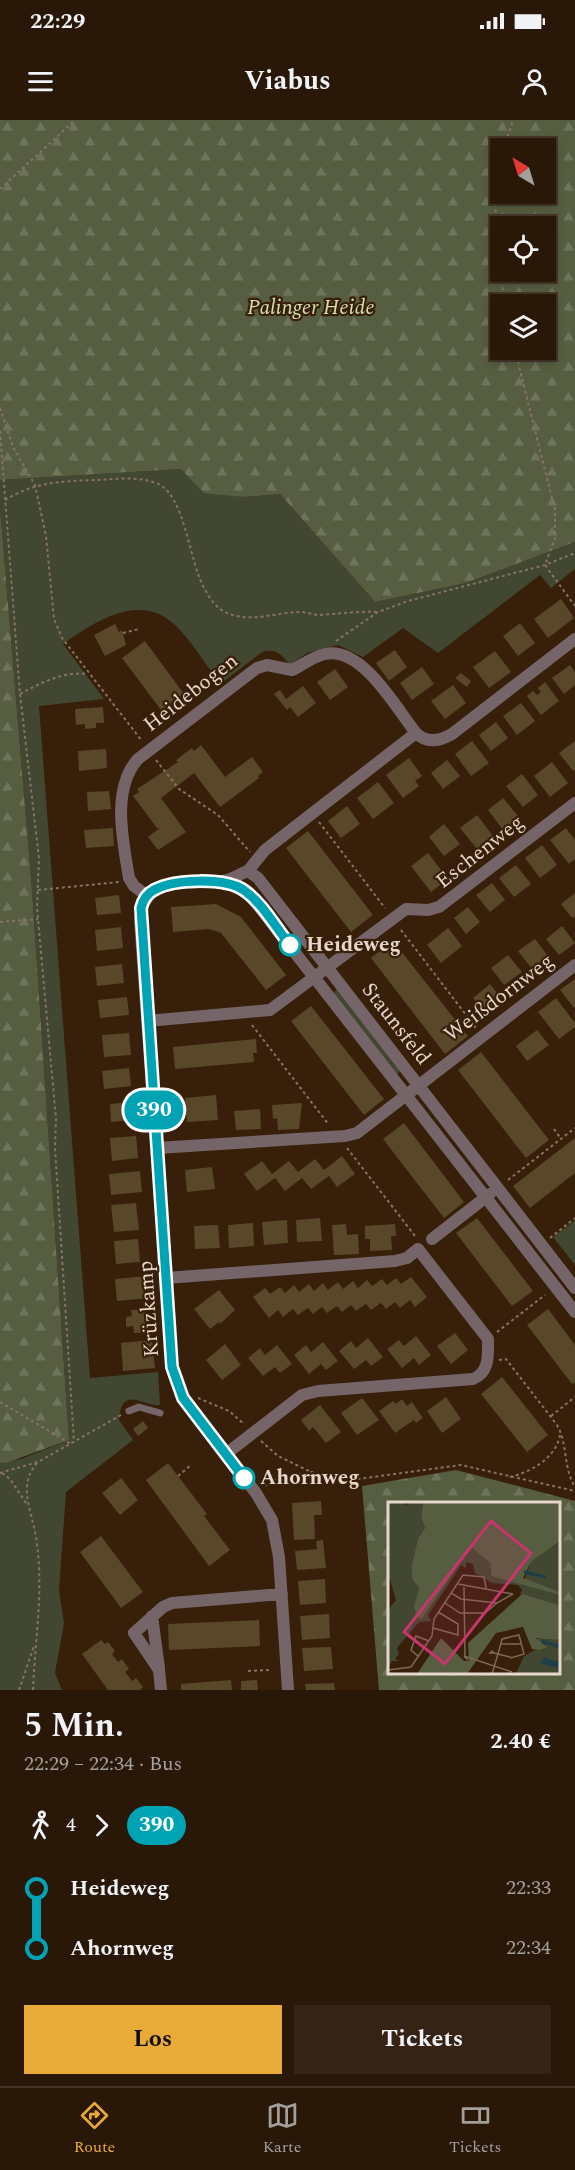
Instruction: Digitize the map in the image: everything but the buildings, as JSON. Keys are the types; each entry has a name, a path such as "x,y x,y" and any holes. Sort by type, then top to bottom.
{"street":[{"path":"328,653 340,655 363,666 416,733 421,738 431,741 441,740 452,734 575,639"},
{"name":"Heidebogen","path":"146,895 134,886 129,878 122,797 124,780 129,769 257,668 267,665 291,670 312,658 328,653"},
{"path":"146,895 166,886 222,881 248,871 265,850 416,733"},
{"name":"Eschenweg","path":"147,1021 261,1013 278,1006 406,909 428,910 439,907 575,803"},
{"name":"Staunsfeld","path":"248,871 258,878 418,1084 501,1186 575,1288"},
{"name":"Staunsfeld","path":"222,881 250,895 575,1312"},
{"name":"Krüzkamp","path":"146,895 141,908 140,920 172,1367 183,1398 256,1493 275,1530 288,1690"},
{"name":"Weißdornweg","path":"418,1084 575,965"},
{"name":"Staunsfeld","path":"405,1095 418,1084"},
{"path":"157,1148 352,1135 405,1095"},
{"path":"166,1278 395,1261 407,1258 501,1186"},
{"path":"226,1454 302,1395 318,1390 473,1379 480,1376 487,1361 488,1340 423,1244"},
{"path":"159,1670 134,1633 152,1616 172,1604 282,1594"},
{"path":"152,1616 161,1690"}],"lane":[{"path":"129,1411 139,1407 160,1413"}],"path":[{"path":"0,189 75,120"},
{"path":"507,138 513,120"},
{"path":"498,204 499,276 504,294"},
{"path":"518,360 555,510 555,538 544,565"},
{"path":"0,408 13,447 35,485 46,536 54,619 62,638 179,789 218,815 249,852"},
{"path":"0,431 20,694 39,858 38,919 56,1119 55,1148 73,1443"},
{"path":"5,500 35,485 62,481 126,479 158,484 168,492 180,511 197,575 211,600 224,612 244,617 277,617 304,612 317,615 354,610 378,612"},
{"path":"328,653 337,640 378,612 408,601 544,565 575,553"},
{"path":"544,565 575,606"},
{"path":"123,633 139,629"},
{"path":"20,694 58,676 74,672 89,674"},
{"path":"312,813 390,915"},
{"path":"38,890 122,882"},
{"path":"0,922 38,919"},
{"path":"394,921 480,1033"},
{"path":"252,1025 333,1130"},
{"path":"501,1186 575,1128"},
{"path":"554,1130 561,1139"},
{"path":"343,1143 423,1244"},
{"path":"548,1239 575,1218"},
{"path":"488,1340 547,1293"},
{"path":"487,1361 506,1359 551,1416 561,1431 567,1469 575,1489"},
{"path":"551,1416 575,1397"},
{"path":"194,1398 204,1399 229,1411 250,1430"},
{"path":"0,1402 73,1443"},
{"path":"0,1473 38,1462 129,1411"},
{"path":"507,1477 542,1462 556,1446 561,1431"},
{"path":"256,1435 278,1456 312,1472 334,1478 358,1479 461,1465 507,1477 575,1489"},
{"path":"33,1690 40,1579 34,1532 25,1497 27,1481 38,1462"},
{"path":"178,1476 191,1466"},
{"path":"256,1493 281,1477 312,1472"},
{"path":"0,1473 10,1479 28,1506"},
{"path":"19,1690 35,1643"},
{"path":"248,1671 269,1670"}],"green space":[{"name":"Palinger Heide","path":"0,120 575,120 575,542 466,583 375,602 280,494 244,497 204,493 181,469 0,480"},
{"path":"181,469 244,497 280,494 375,602 466,583 575,542 575,569 551,588 540,575 438,653 403,628 363,657 338,645 307,653 290,665 278,653 262,652 223,682 215,676 175,625 161,615 132,610 103,619 63,644 104,699 39,706 90,1378 158,1372 160,1405 134,1400 124,1403 119,1420 133,1440 66,1492 59,1590 64,1623 55,1673 62,1690 0,1690 0,1462 21,1459 69,1440 32,890 0,508 0,480"},
{"path":"0,508 32,890 69,1440 6,1463 0,1462"},
{"path":"337,989 400,1071 397,1074 394,1074 333,994"},
{"path":"575,1220 575,1265 553,1237"},
{"path":"456,1470 575,1501 575,1690 379,1690 362,1486"}],"bus line":[{"name":"390","path":"244,1478 183,1398 172,1367 141,940 140,920 143,900 153,890 166,886 222,881 233,884 250,895 290,945"}],"place":[{"name":"Heideweg","path":"290,945"},
{"name":"Ahornweg","path":"244,1478"}]}
